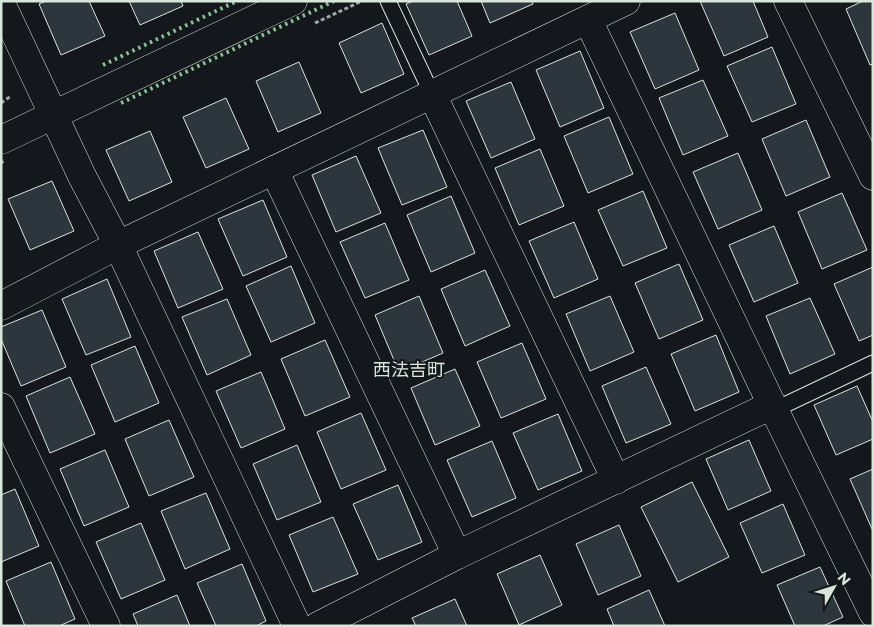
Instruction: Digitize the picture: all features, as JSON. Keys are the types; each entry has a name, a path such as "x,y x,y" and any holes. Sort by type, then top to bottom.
{"street":[{"path":"1,140 293,1"},
{"path":"1,306 118,245 626,1"},
{"path":"788,1 873,176"},
{"path":"1,3 53,115 118,245 297,626"},
{"path":"588,20 873,613"},
{"path":"432,94 616,480"},
{"path":"274,170 457,555"},
{"path":"1,407 106,626"},
{"path":"318,626 457,555 773,408"}],"lane":[{"path":"388,1 432,94"},
{"path":"773,408 873,363"}],"building":[{"path":"46,1 89,1 105,36 61,55 39,4"},
{"path":"129,1 181,1 183,6 140,25"},
{"path":"413,1 457,1 472,36 429,55 406,4"},
{"path":"481,1 532,1 533,4 490,23"},
{"path":"700,1 753,1 768,37 724,56"},
{"path":"863,1 873,1 873,64 870,65 846,9"},
{"path":"675,13 699,70 655,89 630,32"},
{"path":"382,23 404,74 361,93 339,43"},
{"path":"772,47 796,104 752,122 727,66"},
{"path":"580,51 604,108 560,127 536,70"},
{"path":"299,62 321,113 278,132 256,81"},
{"path":"703,80 728,136 683,155 659,98"},
{"path":"511,82 535,139 491,158 466,101"},
{"path":"226,98 249,149 206,168 183,117"},
{"path":"609,117 633,174 588,193 564,136"},
{"path":"806,120 830,177 786,196 762,139"},
{"path":"423,130 447,187 402,205 378,148"},
{"path":"150,131 172,182 129,201 106,150"},
{"path":"540,149 564,206 519,225 495,168"},
{"path":"738,153 762,210 718,229 693,172"},
{"path":"356,156 381,213 336,232 312,175"},
{"path":"52,181 74,231 30,250 8,199"},
{"path":"643,191 667,248 623,266 598,210"},
{"path":"842,193 867,250 822,269 798,212"},
{"path":"451,196 475,253 431,272 407,215"},
{"path":"263,200 287,257 243,276 218,219"},
{"path":"574,222 598,279 554,298 529,241"},
{"path":"385,223 409,280 365,298 340,242"},
{"path":"774,226 798,283 754,302 729,245"},
{"path":"198,232 223,289 178,308 154,251"},
{"path":"679,264 703,320 659,339 635,283"},
{"path":"291,266 315,323 271,342 246,286"},
{"path":"873,267 873,335 859,341 834,284"},
{"path":"485,270 510,326 465,346 441,289"},
{"path":"107,279 131,337 86,355 62,299"},
{"path":"419,296 443,353 399,372 375,315"},
{"path":"610,296 634,352 590,371 566,314"},
{"path":"810,298 835,354 790,374 766,316"},
{"path":"227,299 251,355 207,375 182,317"},
{"path":"42,310 66,367 21,386 1,339 1,327"},
{"path":"716,335 739,392 695,411 671,354"},
{"path":"325,340 350,397 305,416 281,359"},
{"path":"522,343 546,399 501,418 477,362"},
{"path":"135,346 159,403 115,422 91,365"},
{"path":"646,367 671,424 626,443 602,386"},
{"path":"455,369 480,426 435,445 411,388"},
{"path":"261,372 285,429 241,448 216,391"},
{"path":"70,377 95,434 50,453 26,396"},
{"path":"857,386 873,422 873,439 836,455 814,405"},
{"path":"361,413 386,470 341,489 317,432"},
{"path":"558,414 582,471 538,490 513,433"},
{"path":"169,420 194,477 149,496 125,439"},
{"path":"749,440 771,491 728,510 706,459"},
{"path":"492,441 516,498 472,517 447,460"},
{"path":"297,445 321,502 277,520 253,464"},
{"path":"105,450 129,507 84,526 60,469"},
{"path":"873,469 873,529 872,529 850,479"},
{"path":"692,482 729,557 678,582 641,507"},
{"path":"398,485 422,542 378,560 353,504"},
{"path":"15,489 39,546 1,562 1,495"},
{"path":"206,493 230,549 185,569 161,511"},
{"path":"783,504 805,555 762,573 740,523"},
{"path":"333,517 358,574 313,592 289,535"},
{"path":"141,523 165,580 121,599 96,542"},
{"path":"619,525 641,576 598,595 576,544"},
{"path":"540,555 562,605 519,625 497,574"},
{"path":"51,562 75,619 59,626 25,626 6,581"},
{"path":"242,564 266,621 256,626 216,626 197,583"},
{"path":"820,567 843,617 823,626 795,626 777,585"},
{"path":"649,590 665,626 614,626 607,609"},
{"path":"177,595 190,626 138,626 133,614"},
{"path":"455,599 467,626 416,626 412,618"}],"hedge":[{"path":"103,65 237,1"},
{"path":"121,103 334,1"},
{"path":"1,162 5,160"}],"district":[{"name":"西法吉町","path":"409,370"}]}
